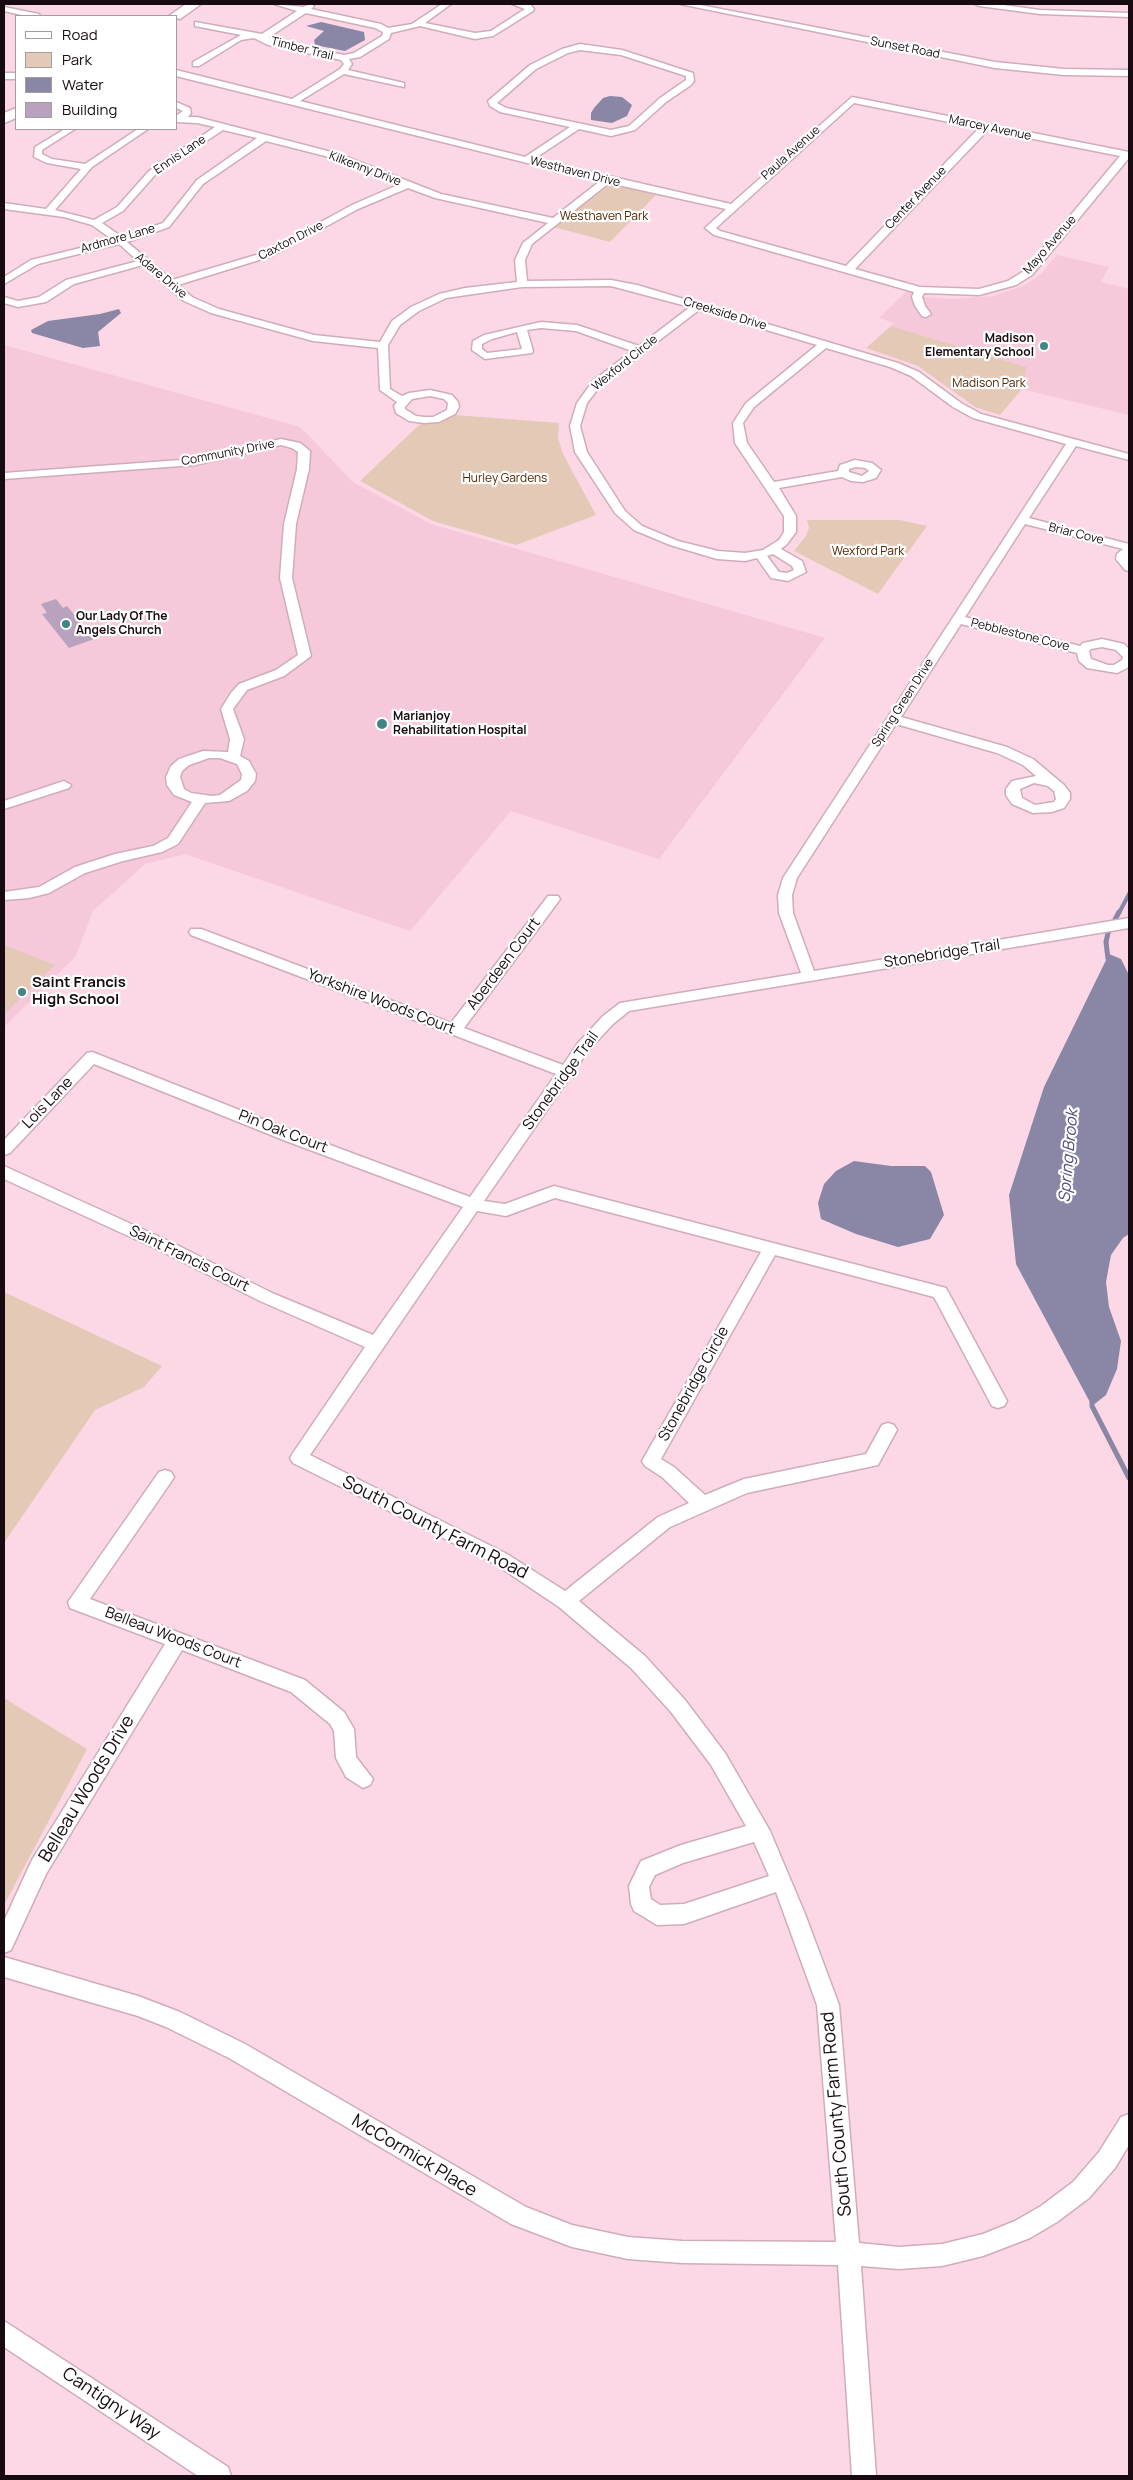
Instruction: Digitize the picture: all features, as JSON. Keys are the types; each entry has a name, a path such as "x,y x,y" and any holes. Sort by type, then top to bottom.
{"main road":[{"path":"176,15 195,4"},
{"path":"4,119 15,113"}],"street":[{"path":"278,4 378,26 387,31 403,30 420,24 447,4"},
{"path":"263,37 314,4"},
{"path":"420,24 475,36 493,33 530,10 527,6 516,4"},
{"name":"Sunset Road","path":"684,4 995,65 1064,72 1129,73"},
{"path":"979,4 1034,12 1129,15"},
{"path":"4,9 31,15"},
{"name":"Timber Trail","path":"198,24 263,37 271,43 344,58 356,55 386,37 387,31"},
{"path":"196,64 239,38 253,36"},
{"path":"526,160 577,126 611,133 632,128 663,100 688,84 691,78 690,75 622,53 580,47 565,51 533,67 492,101 493,104 503,110 538,116 577,126"},
{"name":"Timber Trail","path":"293,102 343,71 348,64 344,58"},
{"name":"Timber Trail","path":"343,71 402,85"},
{"name":"Westhaven Drive","path":"178,73 607,180 731,207"},
{"name":"Marcey Avenue","path":"852,100 1127,156"},
{"name":"Paula Avenue","path":"731,207 852,100"},
{"path":"178,106 187,110 179,118"},
{"name":"Kilkenny Drive","path":"179,118 345,158 406,185 438,196 554,221"},
{"name":"Ennis Lane","path":"95,223 120,209 152,173 221,127"},
{"name":"Center Avenue","path":"848,270 985,127"},
{"path":"68,130 38,149 37,155 50,161 87,167"},
{"path":"48,212 87,167 142,130"},
{"name":"Ardmore Lane","path":"4,281 36,262 120,241 166,224 200,182 264,138"},
{"name":"Mayo Avenue","path":"920,290 978,292 1006,285 1022,277 1127,156"},
{"path":"522,284 520,260 524,249 533,238 607,180"},
{"name":"Caxton Drive","path":"170,284 269,254 356,207 406,185"},
{"name":"Adare Drive","path":"4,206 72,215 95,223 195,302 229,316 326,341 383,345"},
{"path":"731,207 710,227 711,230 920,290 917,297 920,306 926,314"},
{"path":"4,300 18,304 42,300 70,282 144,262"},
{"name":"Creekside Drive","path":"383,345 396,323 415,309 428,302 465,290 522,284 611,283 633,287 698,306 909,371 957,406 977,416 1129,457"},
{"name":"Wexford Circle","path":"698,306 597,383 582,403 575,426 581,452 621,513 638,528 664,540 717,555 746,557 774,550 784,542 790,532 791,524 782,501 741,443 738,423 750,405 825,344"},
{"path":"521,328 541,325 577,328 640,350"},
{"path":"383,345 386,390 392,396 403,400"},
{"name":"Community Drive","path":"4,476 194,462 281,442 296,445 304,451 303,469 290,524 286,578 304,656 280,673 243,687 235,696 227,709 237,739 233,757"},
{"name":"Spring Green Drive","path":"809,976 786,913 785,895 790,878 1073,442"},
{"path":"772,486 844,473"},
{"name":"Briar Cove","path":"1022,520 1129,548"},
{"name":"Briar Cove","path":"1129,548 1123,554 1122,559 1129,567"},
{"path":"760,555 775,575 788,578 800,572 798,564 774,550"},
{"name":"Pebblestone Cove","path":"958,619 1083,651"},
{"path":"892,719 1002,750 1028,762 1052,783"},
{"path":"208,754 233,757 247,767 248,781 242,788 224,798 200,800 179,792 174,785 173,777 176,769 195,757 208,754"},
{"path":"4,804 64,785"},
{"path":"4,896 29,894 44,890 80,870 120,856 157,849 173,841 193,814 200,800"},
{"name":"Aberdeen Court","path":"454,1030 553,899"},
{"name":"Stonebridge Trail","path":"299,1458 376,1344 566,1072 593,1036 625,1007 1129,923"},
{"name":"Yorkshire Woods Court","path":"196,932 566,1072"},
{"name":"Lois Lane","path":"4,1149 92,1057"},
{"name":"Pin Oak Court","path":"92,1057 292,1137 474,1205"},
{"name":"Saint Francis Court","path":"4,1172 167,1247 266,1297 376,1344"},
{"path":"474,1205 506,1210 554,1192 940,1292 998,1401"},
{"name":"Stonebridge Circle","path":"703,1504 668,1472 651,1461 771,1248"},
{"path":"566,1601 664,1522 744,1486 872,1460 888,1430"},
{"name":"South County Farm Road","path":"299,1458 501,1559 566,1601 632,1656 678,1706 718,1758 760,1831 828,2005 849,2254 864,2476"},
{"name":"Belleau Woods Court","path":"164,1477 77,1602 275,1676 314,1697 336,1718 344,1729 346,1758 353,1771 363,1779"},
{"name":"Belleau Woods Drive","path":"4,1942 40,1867 178,1640"},
{"path":"760,1831 681,1854 648,1868 639,1886 641,1904 657,1915 684,1914 781,1881"},
{"name":"McCormick Place","path":"4,1967 138,2006 205,2034 485,2198 542,2226 572,2236 628,2248 682,2252 849,2254 899,2258 942,2255 984,2245 1022,2230 1049,2214 1081,2190 1107,2160 1129,2126"},
{"name":"Cantigny Way","path":"4,2333 219,2476"}],"shaded area":[{"name":"Madison Elementary School","path":"1057,255 1109,267 1101,282 1129,289 1129,415 1022,389 1025,367 891,326 894,323 879,318 907,291 923,297 953,299 994,296 1025,285 1042,273"},
{"name":"Marianjoy Rehabilitation Hospital","path":"4,345 300,427 353,482 431,524 825,638 659,859 511,811 410,931 185,854 145,864 93,911 75,957 4,1027"}],"green space":[{"name":"Westhaven Park","path":"614,185 656,195 610,242 554,227 608,186"},
{"name":"Madison Park","path":"891,326 1026,367 1022,389 1000,415 975,407 918,366 866,348"},
{"name":"Hurley Gardens","path":"455,415 559,423 558,438 563,454 596,515 516,545 433,521 360,481 419,425"},
{"name":"Wexford Park","path":"807,520 900,520 927,526 878,594 794,551 806,536 809,528"},
{"path":"4,945 55,965 4,1014"},
{"path":"4,1292 162,1366 144,1387 95,1410 4,1543"},
{"path":"4,1698 87,1749 4,1905"}],"water":[{"path":"321,22 364,32 365,40 345,51 315,45 314,40 324,31 306,26"},
{"path":"610,96 622,97 632,105 627,116 612,123 591,120 591,113 594,108 603,98"},
{"path":"119,309 121,313 98,332 100,346 83,348 32,333 31,330 48,321 100,314"},
{"path":"1109,954 1121,959 1129,975 1129,1234 1123,1238 1111,1255 1106,1282 1109,1307 1121,1341 1117,1369 1106,1395 1092,1406 1016,1264 1009,1195 1044,1087"},
{"path":"854,1161 891,1166 925,1166 931,1172 944,1215 930,1239 898,1247 856,1234 821,1219 818,1203 824,1184 836,1171"}],"building":[{"name":"Our Lady Of The Angels Church","path":"56,599 63,608 67,606 94,639 69,648 42,614 47,613 41,604"}],"waterway":[{"name":"Spring Brook","path":"1119,913 1129,894"},
{"name":"Spring Brook","path":"1108,959 1106,942 1108,933 1119,912"},
{"name":"Spring Brook","path":"1092,1401 1092,1406 1129,1478"}],"place":[{"name":"Madison Elementary School","path":"1044,346"},
{"name":"Our Lady Of The Angels Church","path":"66,624"},
{"name":"Marianjoy Rehabilitation Hospital","path":"382,724"},
{"name":"Saint Francis High School","path":"22,992"}]}
